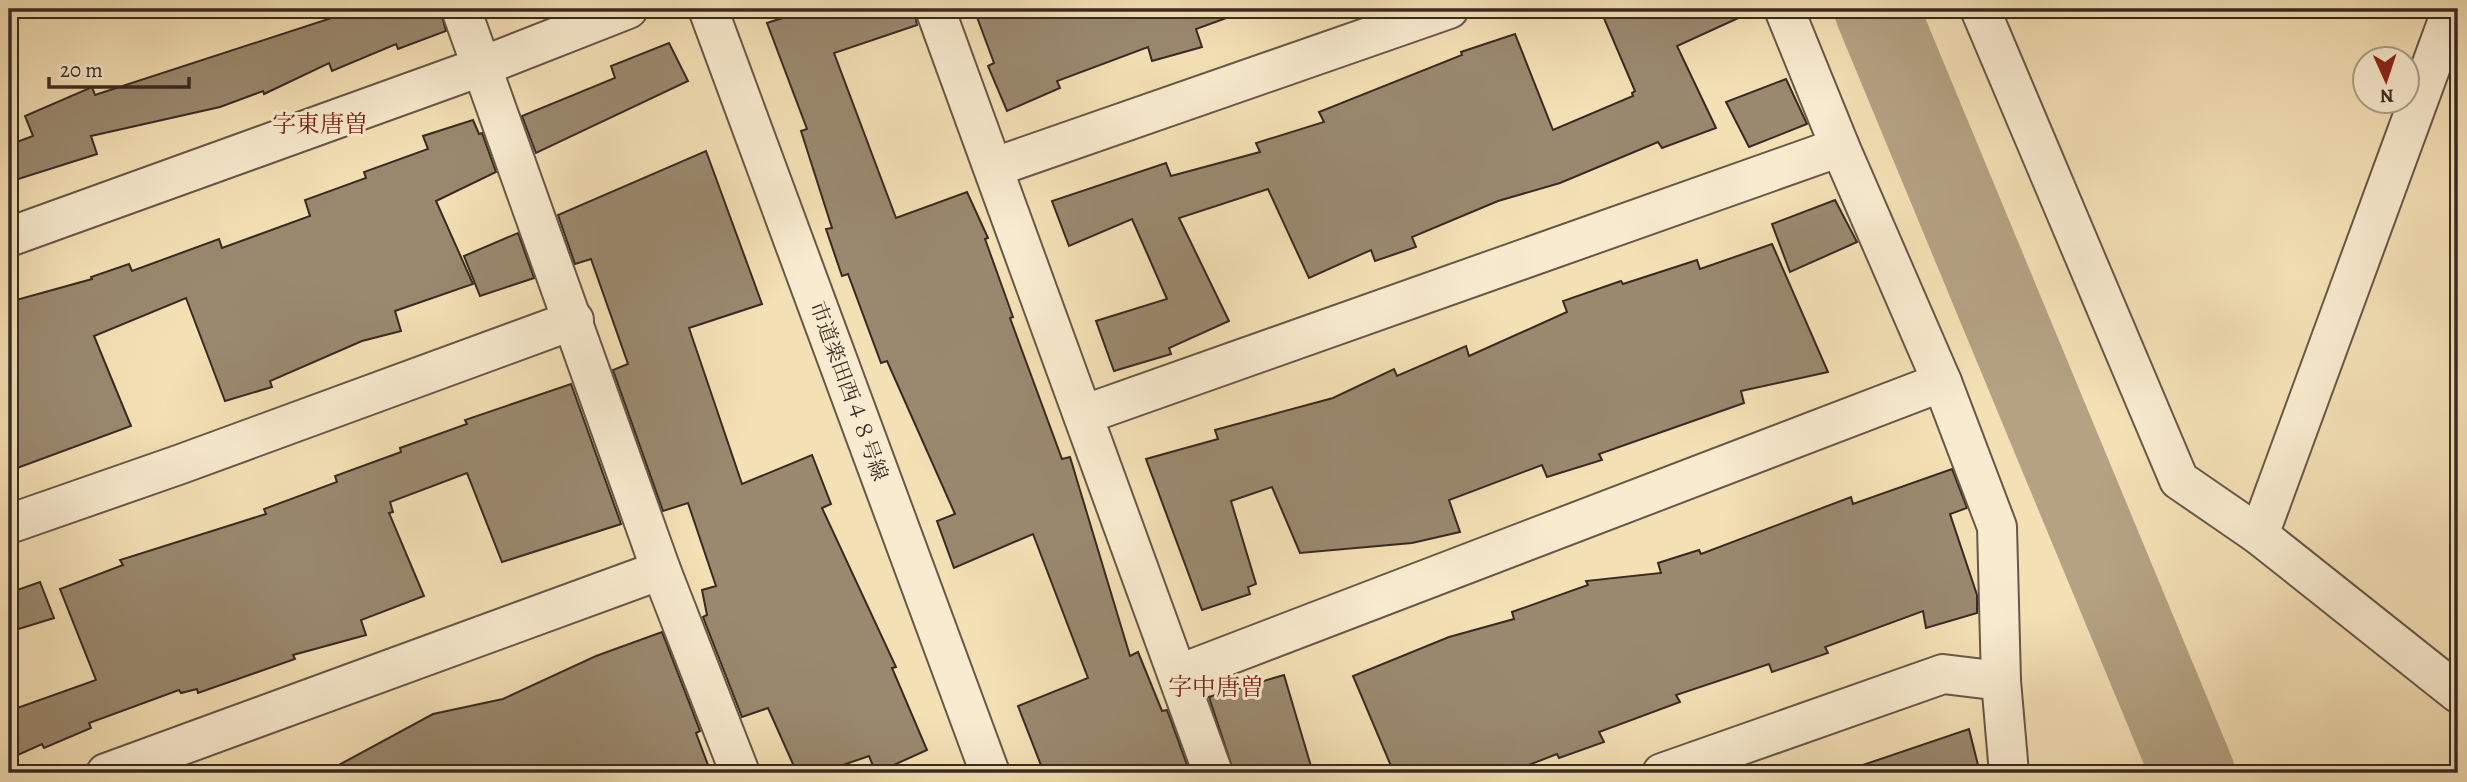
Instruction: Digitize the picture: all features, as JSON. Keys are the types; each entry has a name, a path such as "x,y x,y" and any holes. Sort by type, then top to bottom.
{"street":[{"path":"461,9 661,570 740,773"},
{"path":"9,237 483,66 628,9"},
{"name":"市道楽田西４８号線","path":"708,9 990,773"},
{"path":"935,9 995,167 1213,773"},
{"path":"995,167 1449,9"},
{"path":"1784,9 1840,147 1942,382 1997,527 2001,681 2009,773"},
{"path":"1980,9 2179,480 2259,535 2458,693"},
{"path":"2259,535 2452,9"},
{"path":"1083,415 1840,147"},
{"path":"9,524 574,320"},
{"path":"1179,674 1942,382"},
{"path":"106,773 661,570"},
{"path":"1662,773 1943,674 2001,681"}],"building":[{"path":"359,9 440,9 446,31 398,49 396,44 332,71 329,63 264,94 263,91 220,107 91,136 97,154 9,182 9,145 33,136 25,116 92,87 95,95"},
{"path":"811,9 914,9 917,25 834,53 896,218 967,192 988,238 985,239 1013,317 1010,318 1062,459 1070,457 1130,656 1138,652 1162,711 1167,710 1190,773 1044,773 1018,706 1088,678 1033,534 954,568 937,521 955,514 887,361 881,363 848,274 842,276 826,229 832,228 801,131 807,129 767,23"},
{"path":"974,9 1240,9 1240,13 1196,29 1202,47 1152,61 1148,47 1057,81 1060,88 1007,111 988,66 994,63"},
{"path":"1600,9 1758,9 1677,46 1716,128 1662,148 1658,142 1560,183 1498,201 1412,237 1416,247 1375,261 1371,250 1309,278 1268,189 1179,218 1229,321 1169,348 1171,354 1114,371 1096,321 1167,299 1132,219 1069,246 1052,201 1166,163 1171,176 1260,152 1256,143 1324,122 1319,112 1462,55 1461,52 1515,34 1553,130 1633,96 1635,91"},
{"path":"669,43 688,81 536,153 522,116 615,78 611,66"},
{"path":"1786,79 1807,124 1749,147 1726,102"},
{"path":"473,120 479,134 482,133 496,172 436,201 473,284 395,311 401,331 362,341 270,381 272,387 225,401 186,298 94,336 131,426 9,471 9,302 92,279 91,277 129,264 132,271 219,239 222,248 310,216 305,200 366,178 364,172 428,149 423,136"},
{"path":"706,151 762,304 689,328 742,484 812,455 831,504 822,508 896,667 892,668 927,750 876,773 869,756 820,773 797,773 768,708 742,717 703,617 707,615 702,590 716,586 688,503 663,511 613,370 628,364 591,259 575,264 558,215"},
{"path":"1835,200 1857,242 1790,272 1772,224"},
{"path":"518,233 534,278 480,296 464,256"},
{"path":"1772,244 1828,372 1741,391 1744,403 1599,454 1602,460 1547,477 1542,465 1449,500 1460,532 1412,543 1300,553 1272,487 1231,501 1256,584 1248,587 1250,594 1202,610 1146,459 1218,439 1215,430 1333,398 1394,369 1397,376 1466,346 1469,356 1567,312 1563,301 1621,281 1623,284 1697,260 1700,269"},
{"path":"571,384 621,524 502,562 467,473 390,502 393,512 389,513 424,596 361,620 366,635 293,655 295,659 198,693 197,689 181,693 179,690 89,723 91,728 44,748 42,744 9,759 9,711 96,680 60,589 123,565 120,560 266,514 264,509 337,482 335,476 401,452 400,448 467,424 465,420"},
{"path":"1952,469 1967,508 1950,514 1977,595 1977,613 1926,628 1923,611 1825,647 1828,653 1772,672 1769,664 1676,695 1680,702 1599,732 1604,742 1559,758 1557,754 1508,773 1394,773 1353,676 1449,637 1514,619 1512,612 1588,585 1586,581 1661,573 1658,563 1699,550 1701,554 1851,497 1853,504"},
{"path":"40,582 54,618 9,632 9,593"},
{"path":"662,632 700,731 696,733 711,773 324,773 433,714 503,699 596,656"},
{"path":"1284,675 1313,773 1234,773 1209,697"},
{"path":"1969,729 1980,773 1858,773 1857,767"}],"waterway":[{"path":"1876,9 2193,773"}],"district":[{"name":"字東唐曽","path":"320,124"},
{"name":"字中唐曽","path":"1216,687"}]}
